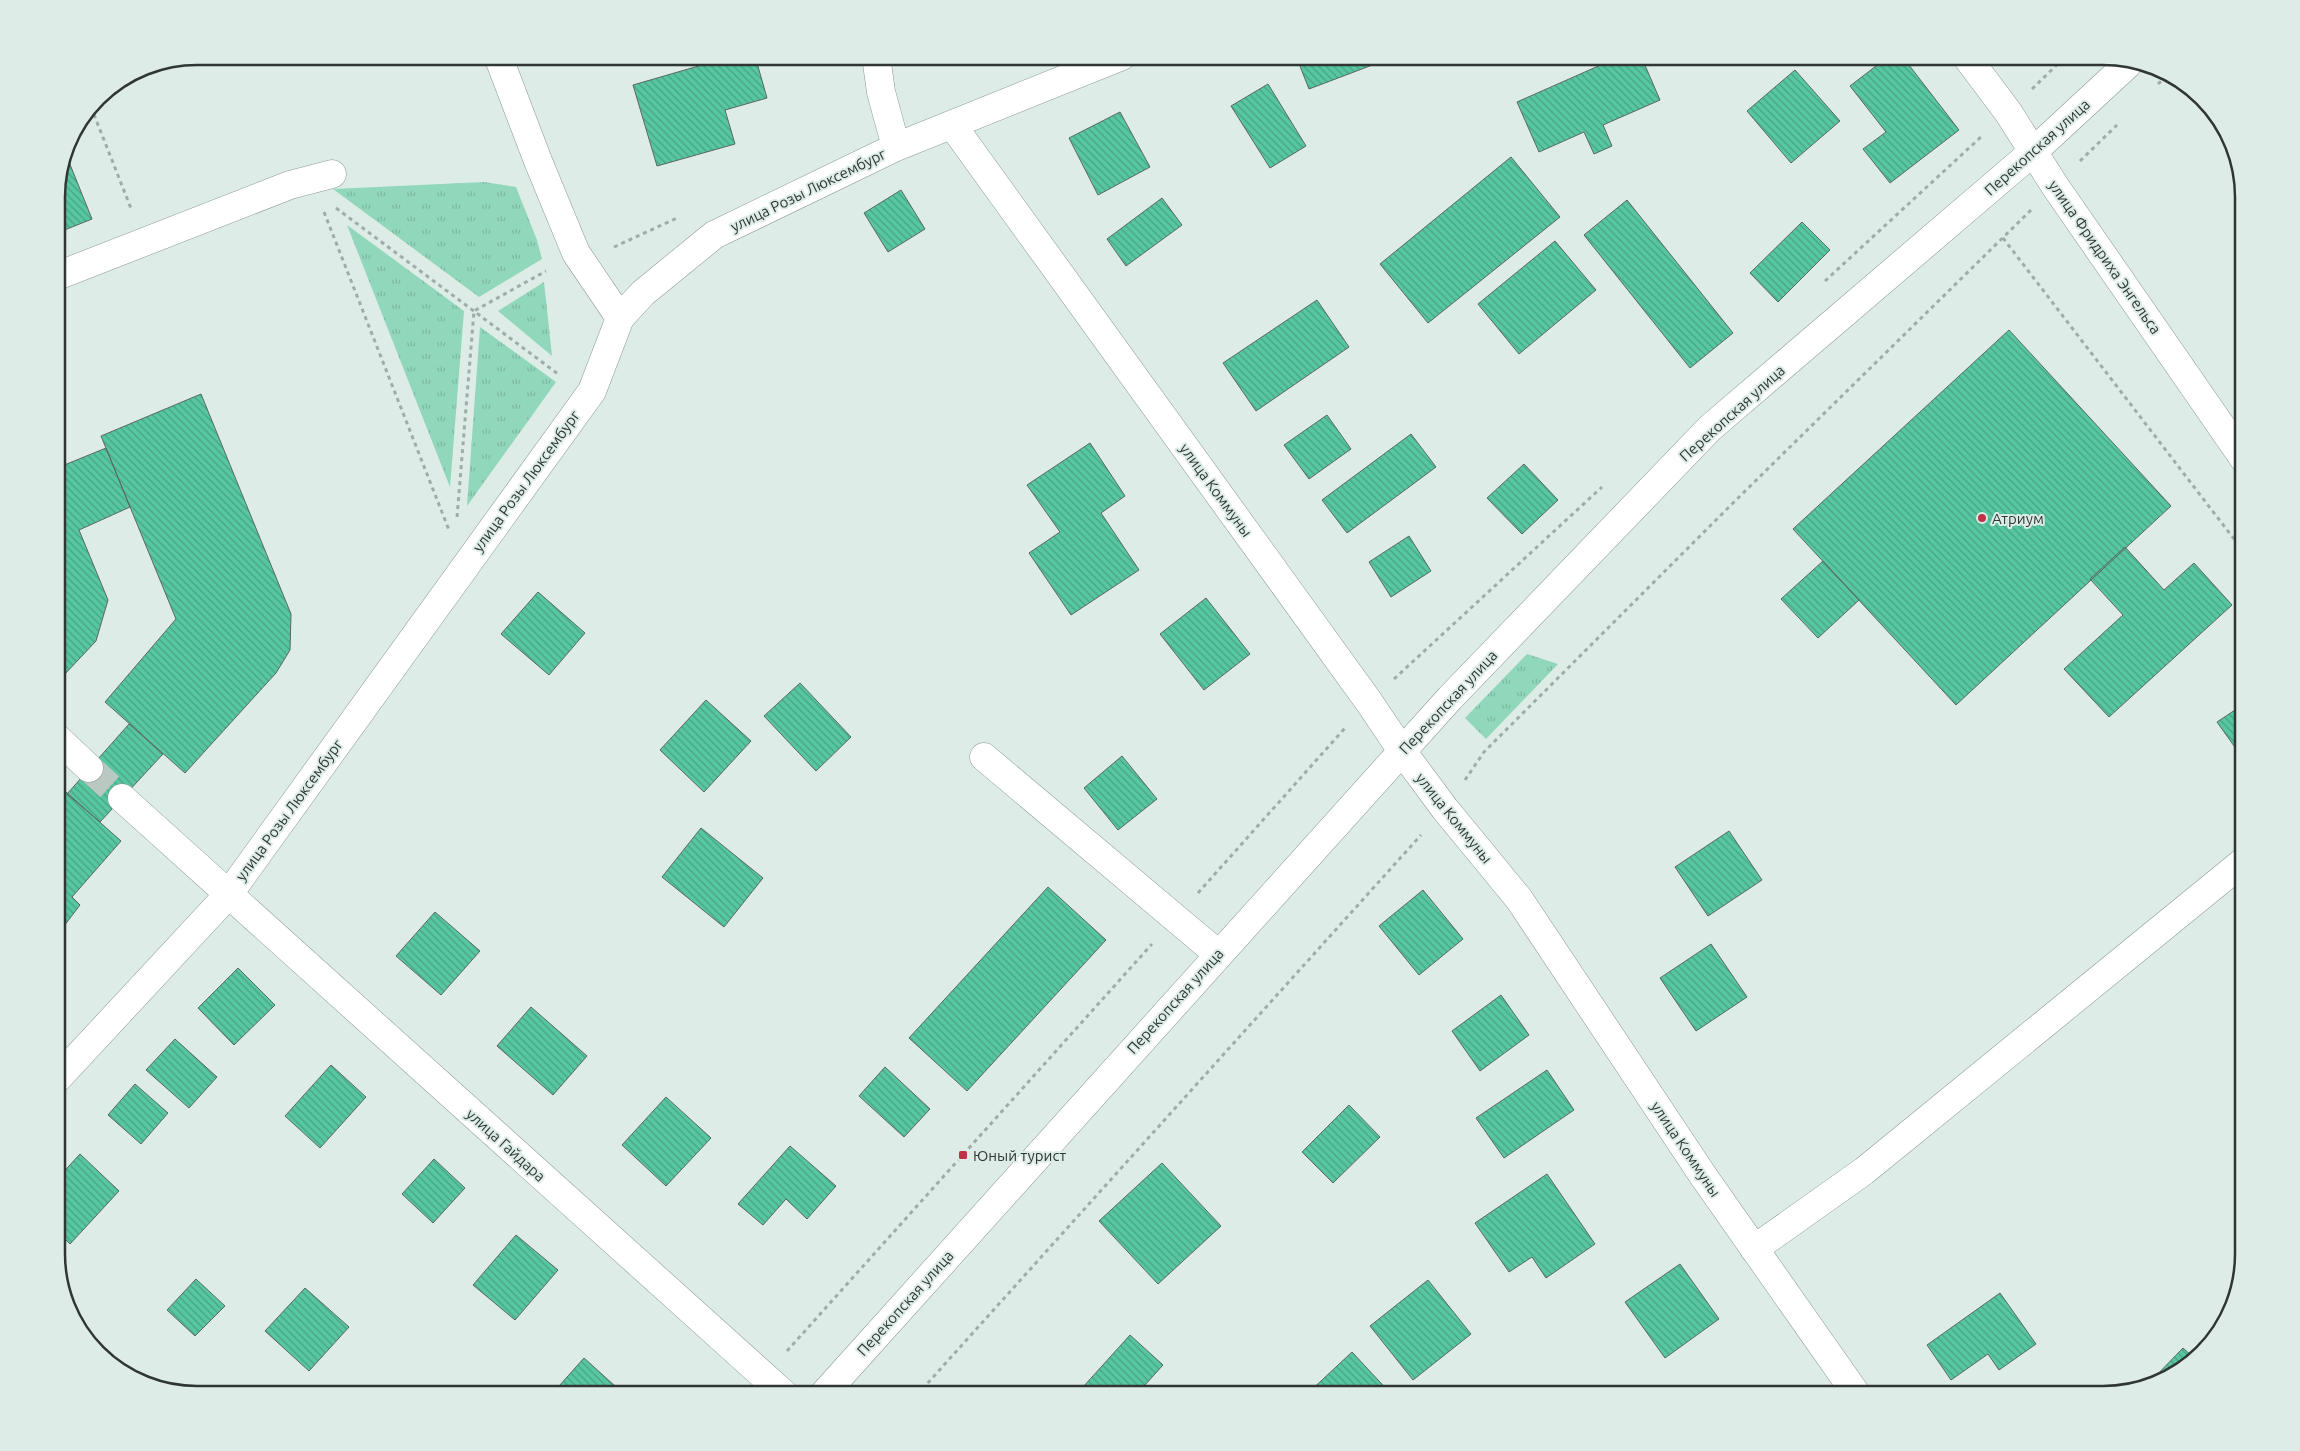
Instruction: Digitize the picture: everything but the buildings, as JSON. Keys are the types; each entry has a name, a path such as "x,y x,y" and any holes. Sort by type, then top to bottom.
{"street":[{"path":"502,65 576,253 620,318"},
{"path":"877,65 881,92 896,147"},
{"name":"улица Розы Люксембург","path":"65,1069 228,895 592,390 620,318 643,293 714,235 896,147 953,126 1100,65"},
{"name":"улица Фридриха Энгельса","path":"1973,65 2008,112 2055,186 2235,446"},
{"name":"Перекопская улица","path":"831,1386 1402,751 1710,428 2034,152 2125,67"},
{"name":"улица Коммуны","path":"953,126 1363,694 1402,751 1445,809 1519,899 1704,1177 1851,1386"},
{"path":"65,273 144,242 316,183"},
{"path":"65,746 89,768"},
{"path":"984,757 1218,954"},
{"name":"улица Гайдара","path":"122,798 775,1386"},
{"path":"1754,1249 1864,1170 2235,868"}],"path":[{"path":"2153,89 2163,80"},
{"path":"94,115 144,242"},
{"path":"925,1386 1445,809 1484,752 2118,124"},
{"path":"316,183 474,312 558,374"},
{"path":"316,183 452,536"},
{"path":"474,312 576,253 613,248 685,215"},
{"path":"2003,238 2235,540"},
{"path":"457,525 474,312"}],"green space":[{"path":"484,182 516,187 537,240 542,259 479,297 333,189"},
{"path":"347,225 464,311 450,487"},
{"path":"544,282 552,356 498,311"},
{"path":"480,327 556,382 467,506"},
{"path":"1527,654 1558,664 1486,739 1465,718"}],"tunnel":[{"path":"89,768 122,798"}],"place":[{"name":"Атриум","path":"1982,518"},
{"name":"Юный турист","path":"963,1155"}]}
